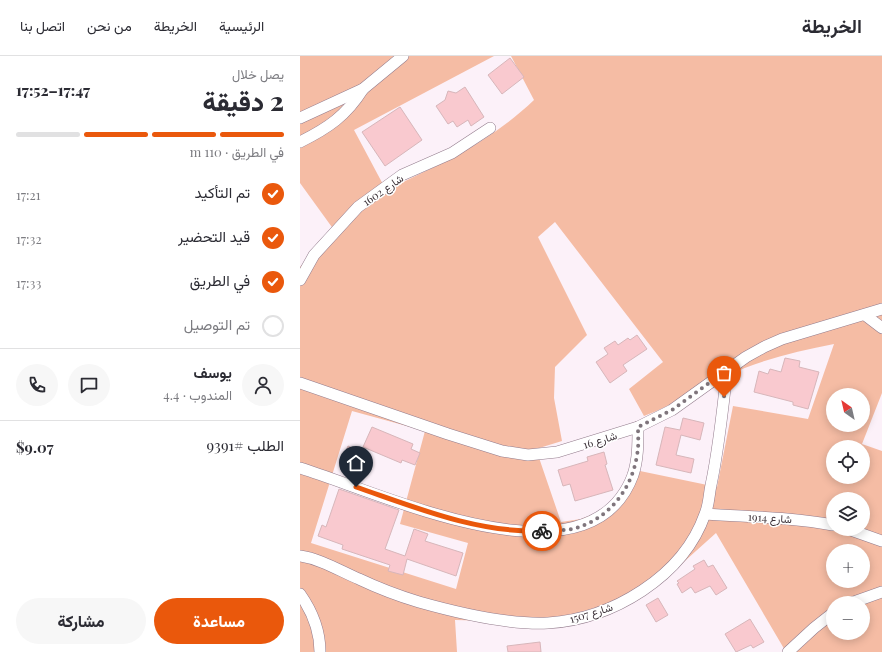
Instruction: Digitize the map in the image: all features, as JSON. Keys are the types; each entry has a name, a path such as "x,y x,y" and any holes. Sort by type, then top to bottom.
{"street":[{"path":"300,118 363,89 402,56"},
{"path":"300,142 340,118 352,106 363,89"},
{"name":"شارع 1602","path":"300,280 314,255 358,207 402,175 452,153 490,128"},
{"name":"شارع 16","path":"300,383 502,451 528,455 557,452 638,427 672,410 746,357 782,339 882,309"},
{"path":"865,315 882,328"},
{"name":"شارع 1507","path":"300,556 333,567 417,601 461,614 502,620 547,623 576,619 606,610 638,593 659,578 677,560 693,540 706,514 714,470 727,370"},
{"path":"300,468 424,511 480,527 520,531 571,530 588,524 605,513 620,498 632,476 638,455 638,427"},
{"name":"شارع 1914","path":"706,514 776,517 826,524"},
{"path":"868,536 882,541"},
{"path":"870,596 882,592"},
{"path":"300,594 315,621 320,639 320,652"},
{"path":"788,652 826,619"}],"shaded area":[{"path":"300,56 494,56 354,130 386,190 464,151 500,128 534,100 511,56 882,56 882,393 870,424 870,388 826,388 826,432 867,432 864,440 826,440 826,484 870,484 870,447 882,451 882,652 786,652 716,533 667,577 639,596 543,622 455,620 457,652 300,652 300,267 334,230 300,183","holes":["555,222 663,362 629,389 644,416 752,365 793,353 834,344 808,419 733,406 717,487 640,471 601,511 581,519 561,522 536,449 562,441 554,398 555,367 587,335 538,237","352,411 425,431 400,524 468,543 456,589 311,543"]}],"building":[{"path":"510,58 524,77 502,94 488,75"},
{"path":"465,87 484,117 471,126 468,120 457,127 453,121 448,124 436,106 445,100 448,91 456,93"},
{"path":"400,107 422,140 385,166 362,132"},
{"path":"637,335 647,349 623,365 627,371 610,383 596,362 608,354 604,348 615,341 618,345 628,338 630,340"},
{"path":"785,358 800,361 799,367 819,372 808,409 793,405 793,402 754,392 759,371 768,374 770,369 781,372"},
{"path":"683,418 704,423 700,440 681,435 676,455 694,459 691,473 656,465 665,427 680,430"},
{"path":"372,427 413,444 411,449 420,453 415,465 402,460 401,463 363,447"},
{"path":"348,446 366,454 360,469 342,461"},
{"path":"604,452 607,464 605,465 613,490 575,501 570,484 563,486 558,470 588,461 587,457"},
{"path":"339,489 399,510 385,549 405,556 414,529 428,534 425,541 463,553 456,576 407,559 403,575 388,571 390,565 342,549 343,545 318,536 322,525 326,527"},
{"path":"704,560 708,567 713,565 727,588 716,595 710,586 695,593 691,587 682,593 677,581 695,569 693,566"},
{"path":"658,598 668,615 656,622 646,605"},
{"path":"750,619 764,642 753,648 751,645 736,652 725,634"},
{"path":"540,642 541,652 508,652 507,646"}],"way so far":[{"path":"542,531 571,530 588,524 605,513 620,498 632,476 638,455 638,427 672,410 727,370 724,397"}],"route":[{"path":"356,487 424,511 480,527 520,531 542,531"}]}
